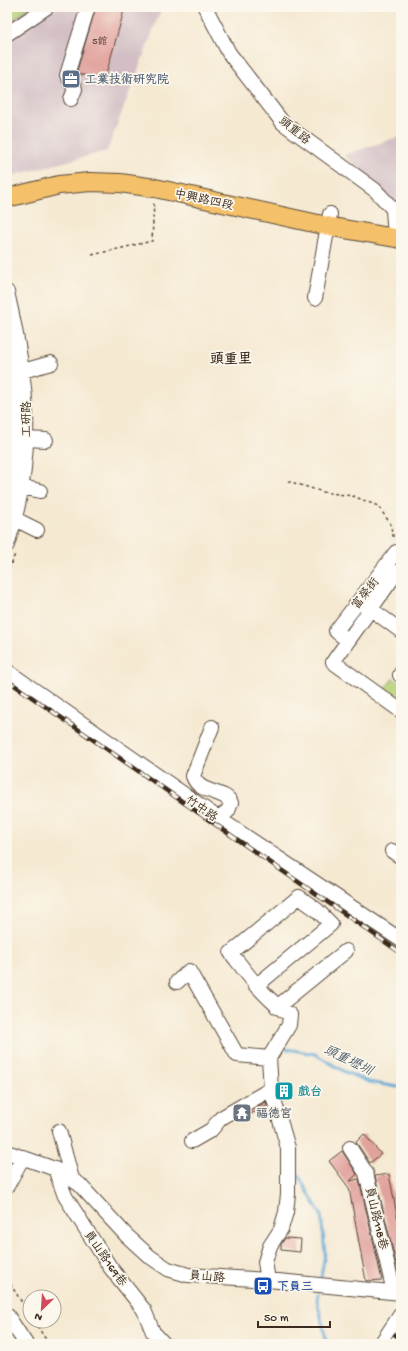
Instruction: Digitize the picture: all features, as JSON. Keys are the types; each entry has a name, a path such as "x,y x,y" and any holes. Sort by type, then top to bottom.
{"main road":[{"name":"中興路四段","path":"7,185 56,175 89,171 121,172 329,220"},
{"name":"中興路四段","path":"7,198 60,185 90,182 120,183 155,188 398,233"}],"street":[{"path":"7,34 47,7"},
{"path":"71,98 76,89 67,75 88,7"},
{"name":"頭重路","path":"205,7 229,53 283,123 375,190 393,209 398,233"},
{"path":"315,298 329,220"},
{"name":"工研路","path":"7,292 23,370 27,402 16,435 7,500"},
{"name":"工研路","path":"7,346 22,486 7,545"},
{"path":"23,370 51,362"},
{"path":"16,435 46,440"},
{"path":"22,486 40,491"},
{"path":"15,518 37,530"},
{"name":"富榮街","path":"345,639 336,631 399,553"},
{"path":"397,572 371,609 345,639 333,662 401,711"},
{"path":"359,601 401,631"},
{"name":"竹中路","path":"7,671 218,818 401,940"},
{"path":"212,727 193,776 194,780 203,788 226,796 231,803 228,811 218,818"},
{"path":"256,986 331,924 318,910 300,897 231,953 256,986 277,1007 290,1015 289,1025 269,1058 271,1089 288,1148 288,1194 286,1212 281,1229 270,1246 265,1262 268,1280"},
{"path":"277,1007 346,951"},
{"path":"177,982 189,971 237,1055 269,1058"},
{"path":"192,1141 211,1130 221,1118 271,1089"},
{"path":"59,1132 72,1179"},
{"name":"員山路118巷","path":"350,1148 366,1172 397,1293"},
{"name":"員山路","path":"7,1152 55,1169 79,1184 126,1235 149,1256 168,1269 188,1276 268,1280 397,1293"},
{"path":"7,1186 23,1158"},
{"name":"員山路169巷","path":"55,1169 64,1196 110,1267 144,1310 153,1332 164,1344"},
{"path":"381,1344 401,1314"},
{"path":"7,1315 26,1344"},
{"path":"7,1332 15,1344"}],"path":[{"path":"92,256 152,241 155,188"},
{"path":"288,482 323,492 353,496 378,506 390,523 399,553"},
{"path":"7,1279 22,1302"},
{"path":"39,1329 49,1344"}],"shaded area":[{"name":"工業技術研究院","path":"7,7 162,7 107,151 7,177"},
{"path":"401,136 401,209 344,155"}],"green space":[{"path":"7,7 29,7 7,25"},
{"path":"393,678 401,684 401,707 382,693"}],"building":[{"path":"96,7 125,7 105,78 76,74"},
{"name":"戲台","path":"287,1083 292,1093 282,1098 279,1087"},
{"path":"266,1102 267,1106 238,1120 237,1118"},
{"path":"364,1134 381,1154 370,1163 356,1142"},
{"path":"342,1151 357,1174 350,1181 359,1179 382,1280 366,1281 349,1188 329,1161"},
{"path":"389,1174 401,1236 401,1276 399,1276 375,1176"},
{"path":"285,1238 301,1239 300,1252 281,1250 281,1244"}],"waterway":[{"name":"頭重壢圳","path":"287,1049 315,1054 345,1072 369,1082 397,1087 401,1085"},
{"name":"頭重壢圳","path":"296,1171 321,1215 325,1253 321,1277"},
{"name":"頭重壢圳","path":"318,1294 317,1300 327,1344"}],"railway":[{"path":"7,680 401,953"},
{"path":"389,1344 401,1327"}],"place":[{"name":"工業技術研究院","path":"71,79"},
{"name":"戲台","path":"284,1091"},
{"name":"福德宮","path":"242,1113"},
{"name":"下員三","path":"263,1286"}],"district":[{"name":"頭重里","path":"231,358"}]}
